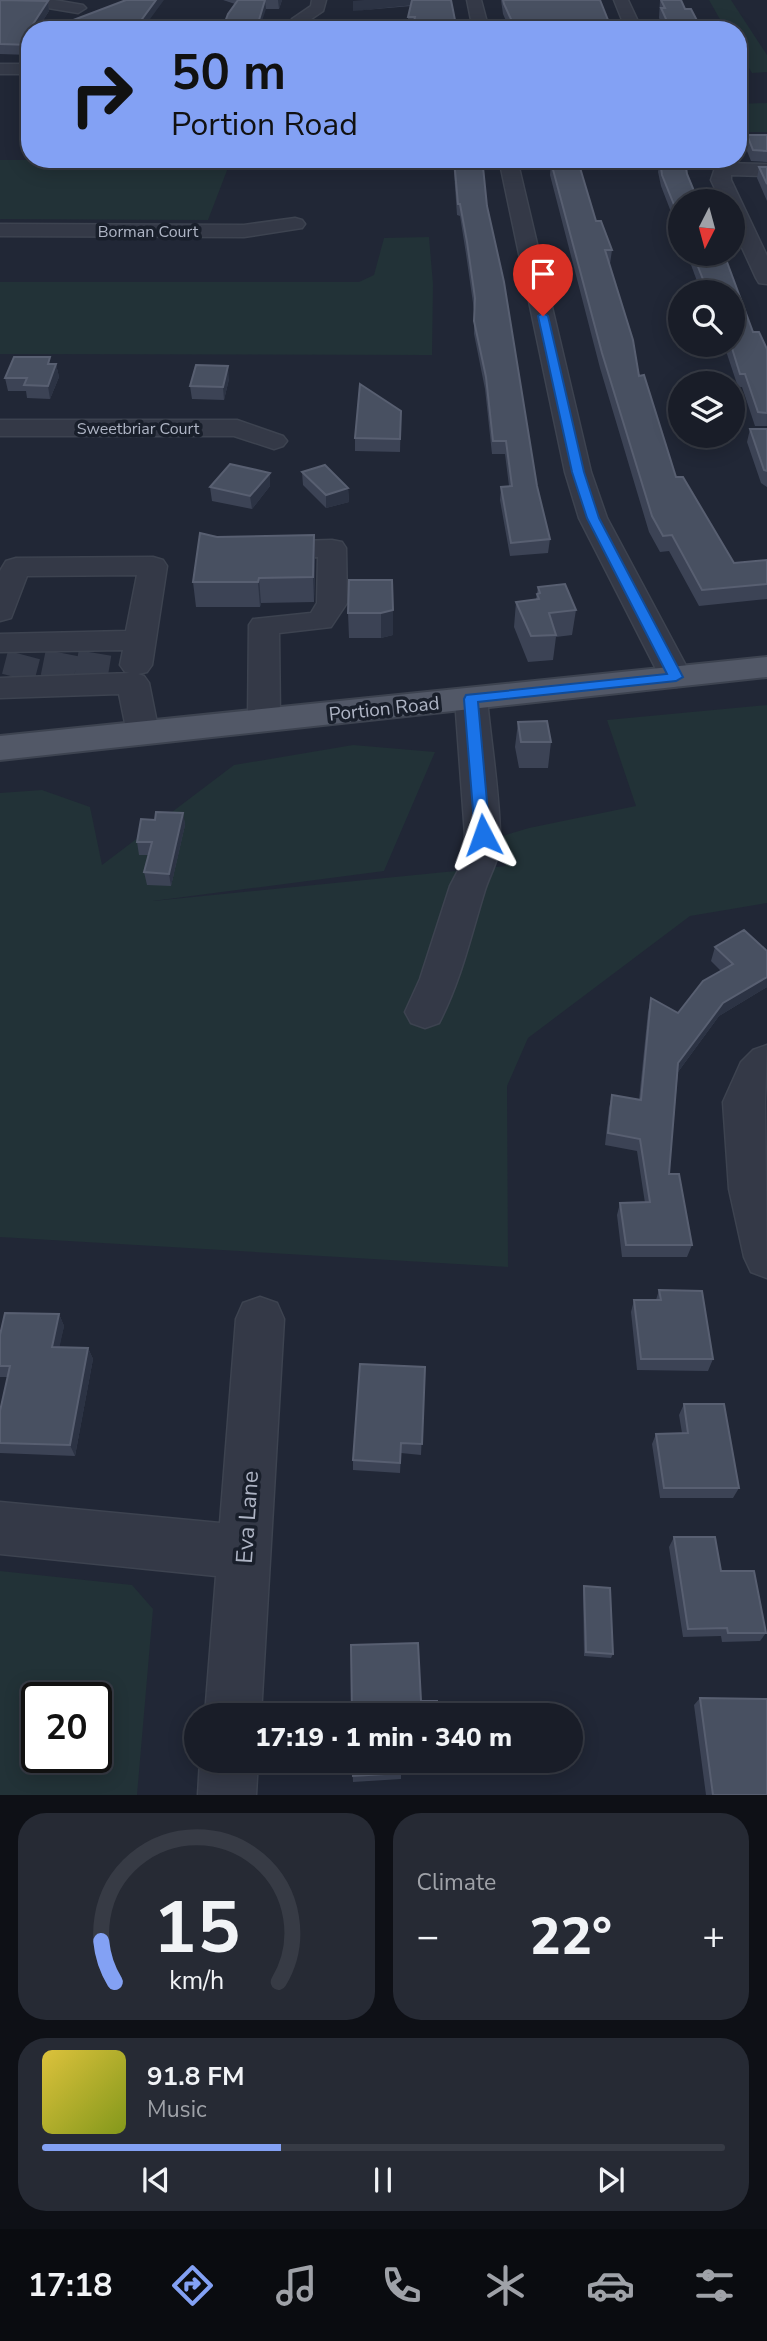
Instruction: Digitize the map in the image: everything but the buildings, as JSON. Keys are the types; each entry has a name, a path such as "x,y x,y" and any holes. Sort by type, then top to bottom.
{"main road":[{"name":"Portion Road","path":"0,748 767,667"}],"street":[{"path":"299,21 318,8 319,0"},
{"path":"474,0 479,21"},
{"path":"621,0 630,21"},
{"path":"0,1 30,1 78,8"},
{"path":"0,69 21,69"},
{"path":"510,168 578,472 593,518 676,677"},
{"path":"725,189 721,180 723,169 767,170"},
{"name":"Borman Court","path":"0,230 244,232 295,224"},
{"path":"746,234 767,278"},
{"name":"Sweetbriar Court","path":"0,428 237,428 274,440"},
{"path":"234,550 332,548 332,603 320,621 264,625 264,720"},
{"path":"0,612 16,567 153,566 133,683 143,733"},
{"path":"14,666 93,664 140,640"},
{"path":"14,666 93,664 133,683"},
{"path":"425,1012 439,979 468,886 480,863 483,835 471,699"},
{"path":"767,1062 756,1074 744,1102 751,1189 767,1257"},
{"name":"Eva Lane","path":"234,1703 260,1319"},
{"path":"0,1528 244,1552"},
{"path":"227,1795 228,1773"}],"shaded area":[{"path":"709,0 731,0 745,21 721,21"},
{"path":"747,24 767,55 767,72 752,73 747,65"},
{"path":"767,103 767,132 747,132 747,104"},
{"path":"0,160 21,160 21,168 228,168 208,220 0,219"},
{"path":"429,237 433,284 432,355 0,354 0,282 359,282 374,275 384,238"},
{"path":"767,705 767,903 690,916 528,1038 507,1086 508,1267 0,1237 0,793 42,790 90,807 102,865 234,765 353,745 435,752 384,871 153,901 506,866 496,838 529,828 636,806 607,720"},
{"path":"0,1571 132,1585 153,1609 137,1795 0,1795"}],"tunnel":[{"path":"57,678 62,653"},
{"path":"91,677 95,653"},
{"path":"18,678 24,655"}],"route":[{"path":"483,835 471,699 676,677 593,518 578,472 543,316"}]}
